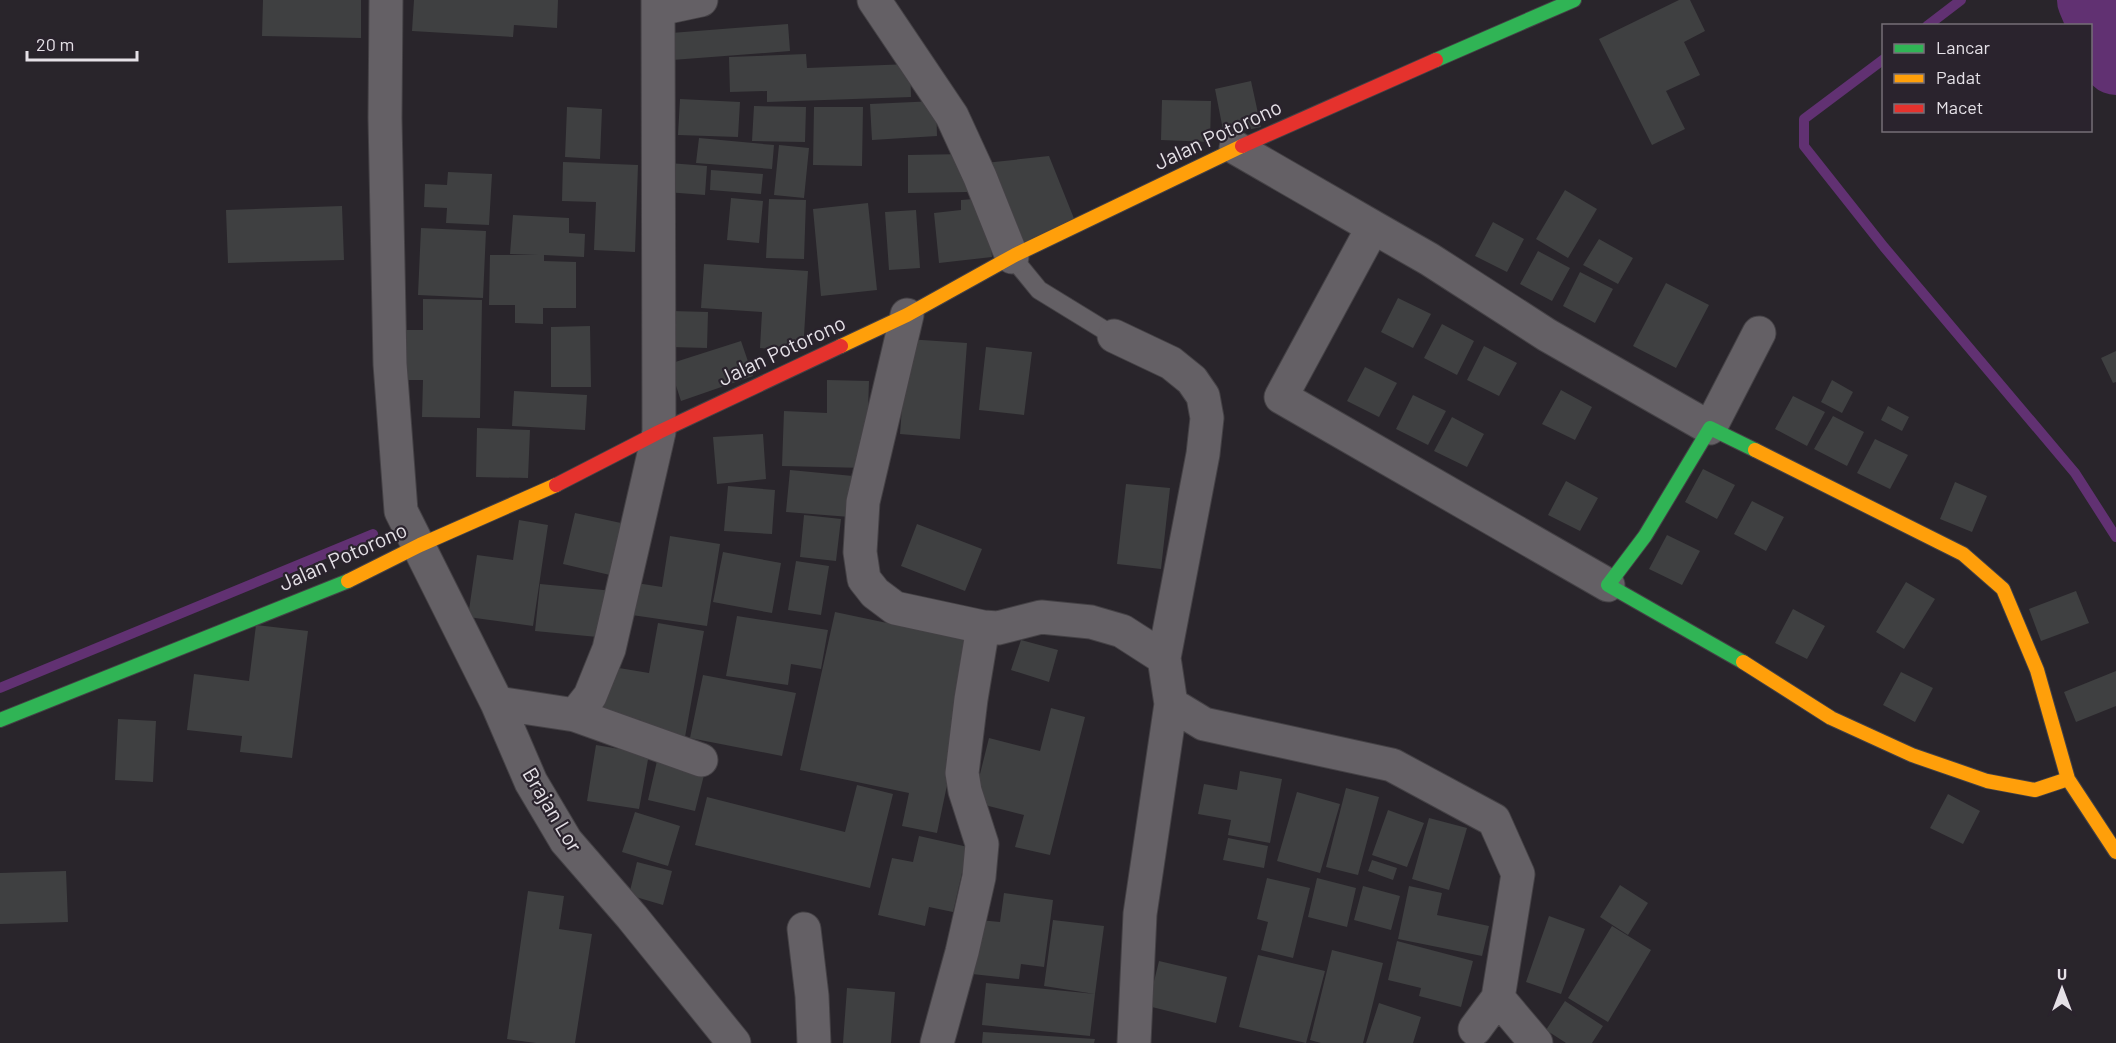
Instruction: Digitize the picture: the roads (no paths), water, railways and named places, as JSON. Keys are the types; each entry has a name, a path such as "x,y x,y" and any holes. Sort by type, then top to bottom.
{"street":[{"name":"Brajan Lor","path":"386,0 390,364 401,511 420,545 496,703 531,782 566,841 632,917 734,1043"},
{"path":"574,716 590,696 609,649 659,432 658,4 701,0"},
{"path":"874,0 952,116 981,177 1012,257"},
{"name":"Jalan Potorono","path":"0,720 341,584 420,545 558,484 659,432 907,315 1012,257 1236,148 1574,0"},
{"path":"1236,148 1429,259 1547,335 1710,428 1963,554 2003,589 2037,670 2068,779 2116,852"},
{"path":"1373,226 1281,397 1724,650 1831,718 1912,755 1987,781 2035,790 2068,779"},
{"path":"907,315 863,502 860,552 864,579 875,593 895,608 984,627 999,628 1041,617 1091,622 1122,631 1164,658"},
{"path":"1608,585 1645,536 1710,428 1759,333"},
{"path":"1114,336 1171,363 1192,380 1203,396 1208,418 1164,658 1171,704 1140,914 1134,1043"},
{"path":"936,1043 962,952 979,878 982,844 965,791 962,773 971,699 984,627"},
{"path":"496,703 574,716 701,760"},
{"path":"1171,704 1204,724 1392,765 1494,820 1518,874 1498,999 1475,1029"},
{"path":"804,929 812,996 814,1043"},
{"path":"1498,999 1536,1043"}],"lane":[{"path":"1012,257 1039,290 1114,336"}],"waterway":[{"path":"1930,24 1961,0"},
{"path":"2090,0 2116,62"},
{"path":"1882,60 1804,119 1804,146 1884,247 2075,473 2116,537"},
{"path":"0,688 373,534"}]}
